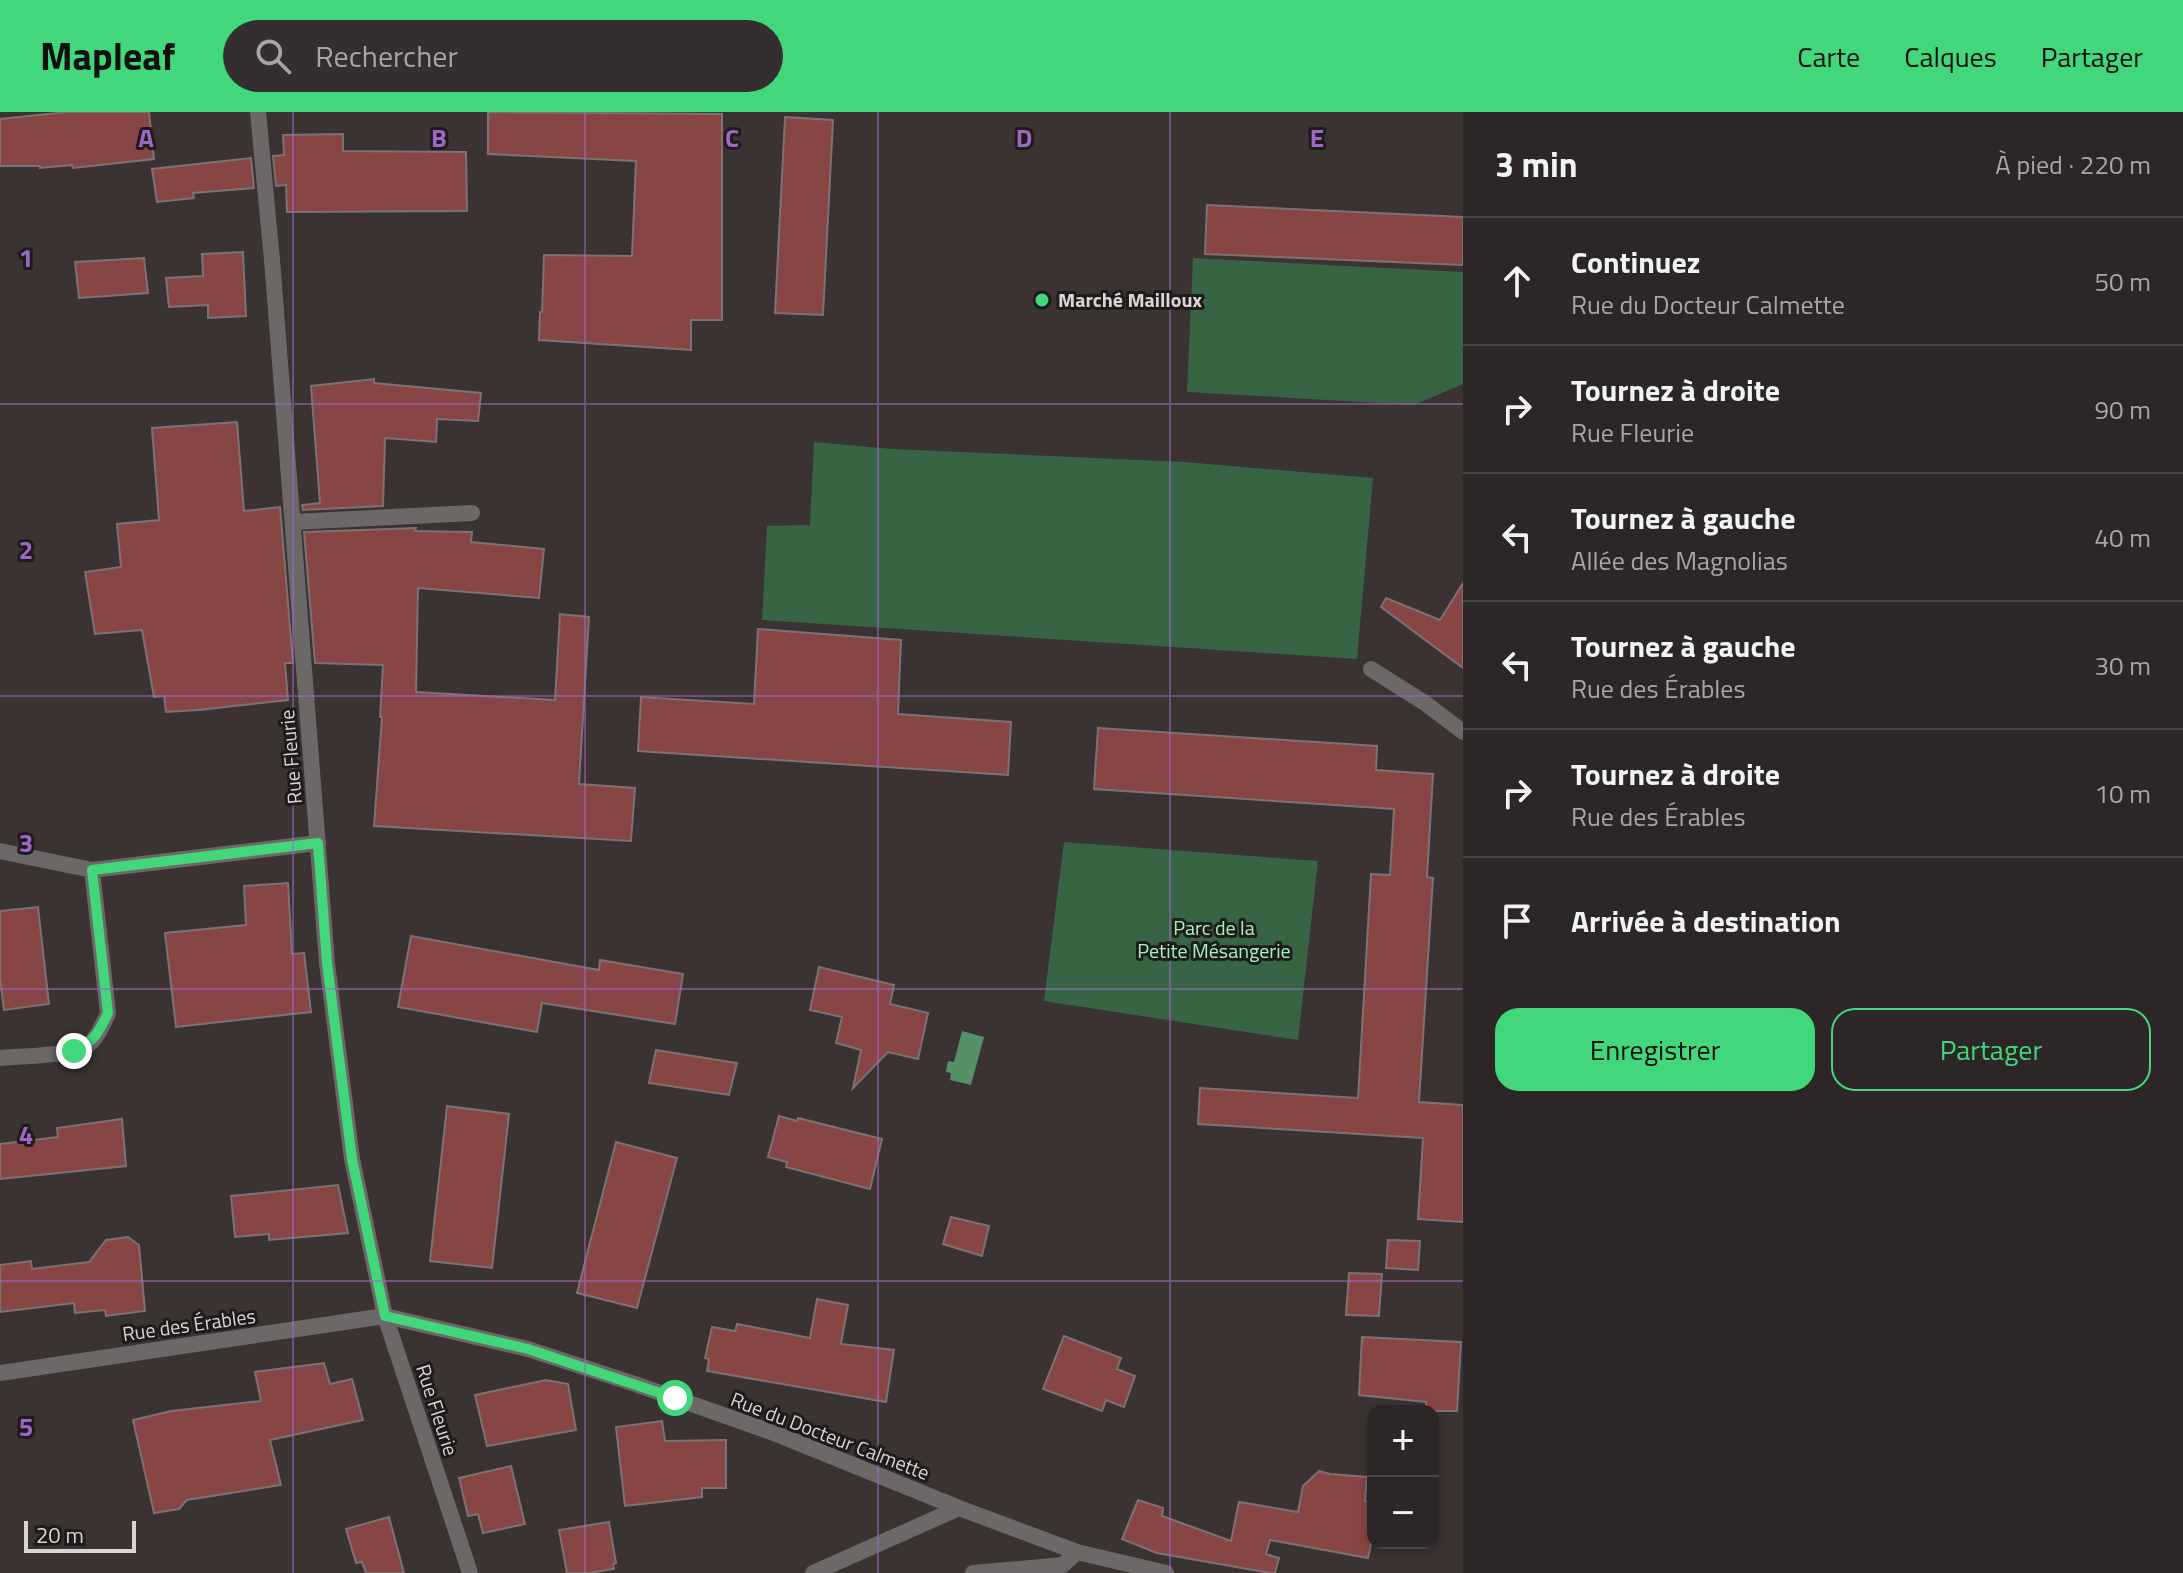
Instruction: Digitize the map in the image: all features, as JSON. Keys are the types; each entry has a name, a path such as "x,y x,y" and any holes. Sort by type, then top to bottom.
{"street":[{"name":"Rue Fleurie","path":"258,112 327,963 352,1159 385,1316 470,1573"},
{"path":"293,522 472,513"},
{"path":"1371,669 1425,703 1463,732"},
{"path":"0,851 92,870 318,843"},
{"path":"0,1058 74,1051 89,1044 101,1029 108,1013 92,870"},
{"name":"Rue des Érables","path":"0,1373 385,1316"},
{"name":"Rue du Docteur Calmette","path":"385,1316 528,1349 635,1384 774,1433 1077,1552 1166,1573"},
{"path":"813,1573 959,1508"},
{"path":"973,1573 1063,1565 1077,1552"}],"green space":[{"path":"1193,258 1463,272 1463,384 1414,405 1187,392"},
{"path":"814,442 893,449 1184,462 1373,478 1357,659 762,620 767,526 810,525"},
{"name":"Parc de la Petite Mésangerie","path":"1064,842 1318,861 1298,1040 1044,1001"}],"shaded area":[{"path":"962,1031 984,1037 971,1085 950,1080 951,1073 946,1072 948,1061 954,1062"}],"building":[{"path":"67,112 149,112 154,159 73,168 72,165 40,168 0,166 0,119"},
{"path":"488,112 722,114 722,320 691,320 691,350 539,340 544,255 632,256 636,161 488,154"},
{"path":"785,117 833,120 823,315 775,313"},
{"path":"343,134 343,151 466,152 467,211 287,212 286,185 276,186 273,156 284,155 283,135"},
{"path":"251,158 254,188 193,193 194,198 157,202 152,169"},
{"path":"1207,205 1463,217 1463,265 1205,254"},
{"path":"243,252 246,316 208,318 208,305 169,307 166,278 203,276 202,254"},
{"path":"144,258 148,293 79,298 75,262"},
{"path":"374,379 374,383 481,393 478,421 437,419 436,442 385,438 383,506 303,510 302,505 320,503 311,386"},
{"path":"237,422 244,511 280,507 293,663 285,663 288,700 166,712 164,696 154,697 142,630 95,634 85,572 121,567 117,524 159,520 152,428"},
{"path":"416,528 415,531 472,532 471,542 544,549 539,598 418,588 416,692 555,700 560,614 589,617 579,784 635,788 631,841 374,826 383,665 315,663 304,532"},
{"path":"1463,583 1463,668 1381,607 1386,598 1440,620"},
{"path":"758,629 901,640 898,714 1011,722 1008,775 638,751 641,697 754,704"},
{"path":"1098,728 1377,746 1376,770 1433,774 1427,877 1433,878 1419,1102 1463,1105 1463,1222 1418,1219 1423,1138 1198,1124 1200,1088 1358,1098 1371,874 1390,875 1394,809 1094,789"},
{"path":"288,883 292,954 304,953 311,1012 176,1027 165,933 246,925 244,886"},
{"path":"38,907 49,1004 4,1010 0,979 0,911"},
{"path":"411,936 599,970 600,960 683,974 675,1024 542,1003 537,1032 398,1007"},
{"path":"819,967 894,985 890,1004 928,1013 918,1059 888,1052 853,1088 861,1050 836,1043 842,1017 810,1010"},
{"path":"656,1050 737,1063 729,1095 649,1083"},
{"path":"447,1106 509,1114 492,1268 430,1261"},
{"path":"779,1116 882,1139 870,1189 786,1167 787,1162 768,1157"},
{"path":"122,1119 126,1166 0,1179 0,1144 58,1137 57,1128"},
{"path":"616,1142 677,1158 637,1308 577,1293"},
{"path":"338,1185 348,1233 269,1240 269,1234 235,1237 231,1196"},
{"path":"951,1217 989,1226 982,1256 943,1244"},
{"path":"128,1237 139,1245 145,1311 106,1316 105,1310 75,1313 74,1303 0,1312 0,1265 31,1261 32,1269 89,1262 106,1240"},
{"path":"1388,1240 1420,1241 1418,1270 1386,1268"},
{"path":"1349,1273 1382,1274 1379,1316 1346,1315"},
{"path":"817,1299 848,1305 841,1344 894,1350 886,1402 707,1371 709,1359 705,1358 712,1327 735,1331 737,1324 810,1338"},
{"path":"1064,1336 1121,1358 1117,1369 1135,1376 1124,1407 1106,1400 1102,1411 1043,1389"},
{"path":"1362,1337 1461,1342 1457,1411 1439,1411 1439,1405 1426,1405 1426,1402 1359,1395"},
{"path":"324,1363 330,1384 352,1379 363,1420 270,1440 281,1485 187,1500 179,1509 154,1513 133,1420 171,1411 261,1401 255,1372"},
{"path":"546,1380 568,1384 576,1430 487,1446 475,1395"},
{"path":"662,1421 665,1441 726,1440 726,1488 702,1488 702,1497 625,1506 616,1427"},
{"path":"511,1466 525,1524 483,1533 478,1514 468,1516 459,1478"},
{"path":"1319,1471 1367,1477 1368,1558 1270,1540 1266,1554 1279,1558 1275,1573 1270,1573 1157,1553 1122,1539 1138,1500 1163,1508 1162,1516 1231,1541 1239,1502 1298,1512 1303,1486"},
{"path":"389,1517 404,1573 366,1573 362,1562 356,1563 346,1529"},
{"path":"609,1522 616,1563 613,1564 614,1569 567,1573 559,1530"}],"place":[{"name":"Marché Mailloux","path":"1042,300"}],"route":[{"path":"74,1051 89,1044 108,1013 92,870 318,843 327,963 352,1159 385,1316 528,1349 675,1398"}]}
